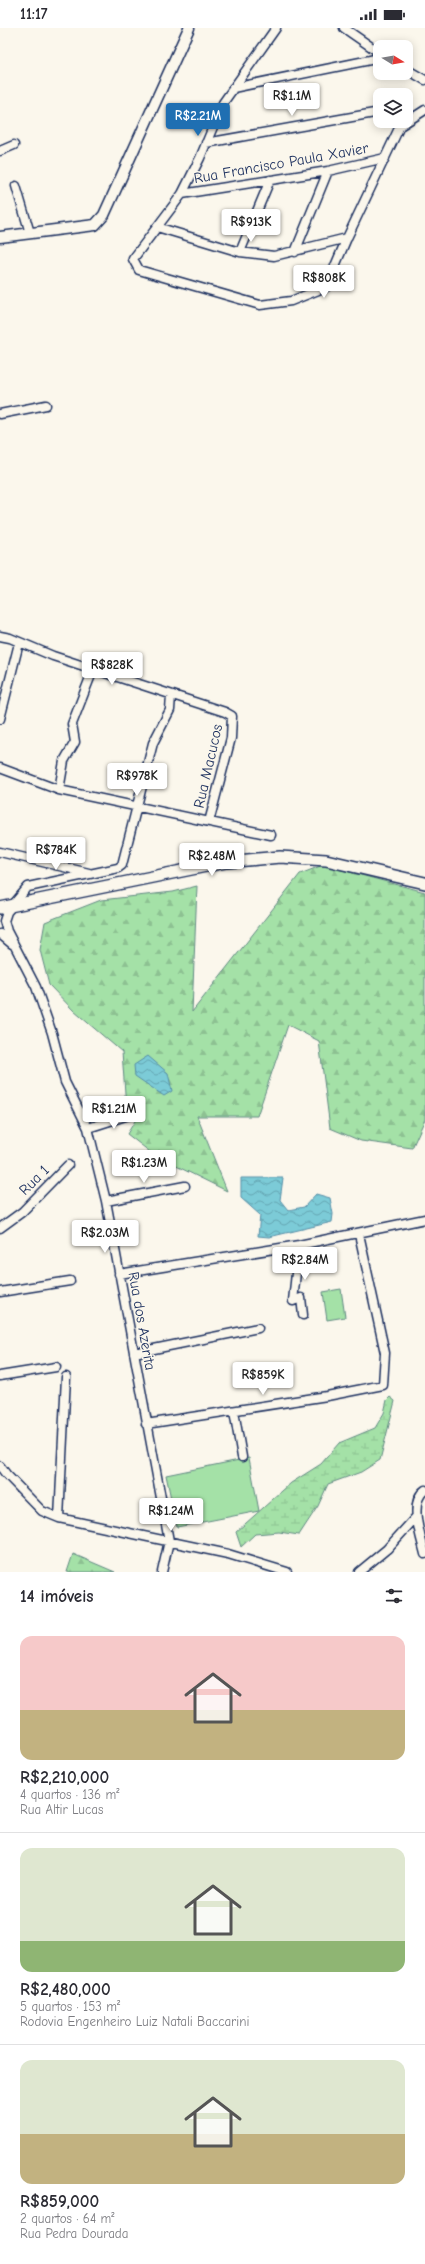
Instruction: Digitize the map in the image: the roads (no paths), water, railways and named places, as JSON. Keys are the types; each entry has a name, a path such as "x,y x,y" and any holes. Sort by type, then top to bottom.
{"main road":[{"path":"0,908 226,862 280,857 326,860 425,883"}],"street":[{"path":"0,237 90,227 95,225 104,215 188,28"},
{"path":"276,28 223,103 182,194 133,258 139,270 260,304 291,301 326,287 347,238 385,158 396,128"},
{"path":"344,28 373,48"},
{"path":"233,88 373,59"},
{"path":"413,73 425,80"},
{"path":"413,116 425,110"},
{"path":"206,143 373,113"},
{"path":"0,151 14,145"},
{"name":"Rua Francisco Paula Xavier","path":"182,194 328,172 385,158"},
{"path":"295,252 328,172"},
{"path":"240,252 270,180"},
{"path":"16,186 30,233"},
{"path":"157,227 240,252 274,256 347,238"},
{"path":"0,414 46,405"},
{"path":"0,636 93,670 171,695 170,710 153,743 138,808 122,865 118,868 28,888 14,906"},
{"path":"0,719 2,696 20,643"},
{"path":"60,790 64,761 75,742 72,724 93,670"},
{"name":"Rua Macucos","path":"171,695 225,712 232,716 231,738 209,822"},
{"path":"0,768 60,790 138,808 271,835"},
{"path":"0,852 91,874"},
{"name":"Rua dos Azerita","path":"14,906 7,912 4,921 14,945 36,987 52,1033 65,1082 88,1128 106,1201 169,1542 162,1572"},
{"path":"0,934 14,945"},
{"path":"88,1128 135,1114"},
{"name":"Rua 1","path":"0,1228 22,1212 68,1165"},
{"path":"106,1201 185,1186"},
{"path":"119,1274 299,1245 359,1234 425,1219"},
{"path":"146,1424 234,1411 383,1384 385,1353 359,1234"},
{"path":"299,1245 293,1301 301,1298 303,1315"},
{"path":"0,1292 70,1281"},
{"path":"134,1353 258,1328"},
{"path":"0,1376 56,1367"},
{"path":"58,1518 66,1377"},
{"path":"234,1411 242,1457"},
{"path":"0,1466 42,1511 58,1518 228,1554 287,1572"},
{"path":"425,1490 420,1495 416,1517 425,1554"},
{"path":"359,1572 387,1549 416,1517"}],"water":[{"path":"148,1056 168,1073 172,1091 164,1096 135,1076 134,1065"},
{"path":"241,1178 283,1178 280,1200 288,1210 304,1207 316,1194 330,1198 333,1214 332,1222 269,1237 258,1236 260,1215 241,1198"}]}
